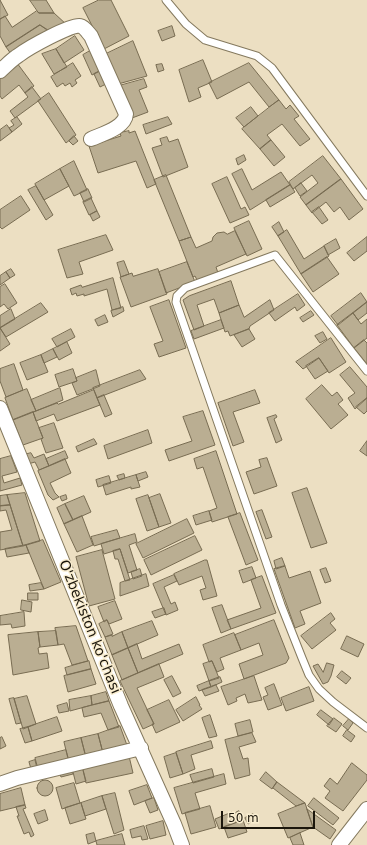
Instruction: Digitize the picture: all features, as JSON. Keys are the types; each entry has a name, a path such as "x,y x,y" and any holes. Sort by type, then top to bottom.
{"street":[{"path":"0,71 19,55 64,30 75,26 81,26 86,29 91,36 126,114 124,122 119,126 91,139"},
{"name":"O'zbekiston ko'chasi","path":"0,408 121,706 141,748 182,845"},
{"path":"0,784 17,778 141,748"},
{"path":"339,845 367,809"}],"lane":[{"path":"166,0 186,24 205,40 257,56 272,68 367,196"},
{"path":"367,371 275,255 185,288 177,296 176,302 280,605 309,675 320,690 333,702 367,728"}],"building":[{"path":"0,0 8,15 0,19"},
{"path":"30,0 46,0 54,13 39,13"},
{"path":"99,0 111,0 129,36 104,49 83,8"},
{"path":"37,11 39,13 54,13 67,25 54,35 40,25 6,47 0,36 0,19 5,16 12,27"},
{"path":"40,25 48,30 11,54 6,47"},
{"path":"172,26 175,36 162,41 158,31"},
{"path":"75,36 84,50 64,63 56,49"},
{"path":"133,41 147,76 118,84 106,54"},
{"path":"56,49 67,67 54,74 42,54"},
{"path":"90,51 100,71 92,75 83,55"},
{"path":"203,60 212,82 198,88 201,97 189,102 179,70"},
{"path":"17,63 34,86 25,93 19,85 2,99 0,96 0,78"},
{"path":"73,63 81,76 75,80 77,83 72,87 70,83 65,86 63,83 57,87 51,77"},
{"path":"249,63 279,100 269,107 249,82 217,99 209,83"},
{"path":"162,64 164,70 158,72 156,65"},
{"path":"100,71 108,83 100,87 94,74"},
{"path":"144,79 147,87 139,90 148,112 132,118 119,86"},
{"path":"32,87 41,99 15,118 10,111 28,97 25,93"},
{"path":"49,93 76,135 66,143 38,101"},
{"path":"279,100 286,109 290,105 299,116 294,119 310,139 300,146 282,124 267,135 271,140 260,149 242,129"},
{"path":"251,107 258,116 244,127 236,118"},
{"path":"17,117 22,124 12,132 9,128 14,125 11,121"},
{"path":"168,117 172,124 146,134 143,125"},
{"path":"7,125 12,132 0,141 0,130"},
{"path":"129,131 129,133 135,131 156,184 147,188 136,161 98,173 89,146 121,136 120,133"},
{"path":"74,136 78,141 73,145 69,141"},
{"path":"167,137 169,142 178,139 188,167 163,177 152,148 162,145 160,139"},
{"path":"271,140 285,157 274,166 260,149"},
{"path":"244,155 246,160 238,165 236,159"},
{"path":"323,156 341,179 306,205 300,197 318,183 312,175 293,189 289,182"},
{"path":"74,161 87,190 74,196 60,169"},
{"path":"60,169 69,186 44,200 35,184"},
{"path":"242,169 252,190 281,172 290,185 250,210 232,174"},
{"path":"166,175 191,237 179,241 154,180"},
{"path":"227,177 241,209 245,207 249,215 230,223 212,184"},
{"path":"341,179 363,209 349,220 340,207 334,212 326,202 312,213 306,205"},
{"path":"301,183 307,191 300,196 295,188"},
{"path":"290,185 295,192 270,207 266,200"},
{"path":"36,186 53,215 46,220 28,190"},
{"path":"88,189 92,198 84,202 80,193"},
{"path":"21,196 30,210 2,229 0,227 0,210"},
{"path":"91,198 97,211 89,215 83,202"},
{"path":"319,207 328,220 322,224 312,212"},
{"path":"97,211 100,217 93,221 90,215"},
{"path":"249,221 262,249 247,256 234,228"},
{"path":"279,222 284,232 278,236 272,227"},
{"path":"287,230 304,259 324,246 329,256 301,274 278,236"},
{"path":"235,231 246,254 216,267 218,273 198,282 195,276 193,277 179,241 191,237 196,248 212,241 213,237 217,233 224,232 227,234"},
{"path":"106,235 113,250 79,262 83,274 67,278 58,250"},
{"path":"367,237 367,251 354,261 347,253"},
{"path":"336,239 340,248 328,255 324,246"},
{"path":"327,257 339,274 313,292 301,274"},
{"path":"124,261 129,274 121,277 117,263"},
{"path":"187,262 195,282 166,293 159,272"},
{"path":"11,269 15,275 10,278 6,272"},
{"path":"158,269 167,294 131,307 120,277 132,273 133,276"},
{"path":"6,272 10,278 0,285 0,276"},
{"path":"113,278 121,308 112,310 107,289 84,296 84,294 77,296 76,293 72,295 70,289 81,285 82,287"},
{"path":"231,281 239,305 219,313 214,299 197,305 204,326 194,330 183,300 189,296"},
{"path":"5,284 17,303 8,309 4,304 0,307 0,287"},
{"path":"361,293 367,302 338,325 331,316"},
{"path":"298,294 305,305 297,311 295,307 275,321 269,313"},
{"path":"169,300 186,348 159,357 154,344 163,341 150,307"},
{"path":"270,300 274,310 250,326 249,329 230,336 228,331 225,332 219,313 239,305 244,317"},
{"path":"367,302 367,313 358,320 353,313"},
{"path":"41,303 48,312 6,337 0,328"},
{"path":"123,307 124,311 113,317 111,311"},
{"path":"11,309 15,319 0,328 0,316"},
{"path":"311,311 314,315 303,322 300,318"},
{"path":"353,313 361,324 367,319 367,338 354,348 337,325"},
{"path":"105,315 108,322 98,326 95,320"},
{"path":"221,320 224,328 194,339 191,331"},
{"path":"0,328 10,344 0,351"},
{"path":"71,329 75,337 57,347 52,339"},
{"path":"249,329 255,339 242,347 234,335"},
{"path":"323,332 327,339 320,343 315,336"},
{"path":"331,338 346,362 329,373 319,358 303,369 296,362"},
{"path":"364,340 367,343 367,364 354,348"},
{"path":"67,342 72,353 59,360 53,349"},
{"path":"53,349 57,357 44,363 41,355"},
{"path":"41,355 48,372 27,380 20,363"},
{"path":"319,358 328,371 315,379 306,366"},
{"path":"14,364 23,390 6,397 0,381 0,369"},
{"path":"350,367 367,387 367,398 355,409 348,398 355,393 340,375"},
{"path":"73,369 77,381 59,387 55,375"},
{"path":"96,370 100,386 77,395 72,383 77,381 76,378"},
{"path":"140,370 146,379 97,398 93,388"},
{"path":"322,385 332,396 337,392 343,400 338,404 348,415 331,429 306,399"},
{"path":"60,388 63,400 36,411 31,400"},
{"path":"27,389 36,411 13,420 5,398"},
{"path":"94,390 100,405 57,421 54,414 36,421 33,412"},
{"path":"255,390 260,403 233,412 244,442 233,446 218,403"},
{"path":"104,395 112,414 105,417 97,398"},
{"path":"367,398 367,411 364,414 356,407"},
{"path":"203,411 215,445 169,461 165,450 192,441 183,417"},
{"path":"33,412 43,438 23,445 13,420"},
{"path":"276,415 277,417 274,419 282,440 276,443 267,418"},
{"path":"54,423 63,448 46,453 39,428"},
{"path":"148,430 152,443 108,459 104,446"},
{"path":"94,439 97,444 78,452 76,447"},
{"path":"367,441 367,456 360,451"},
{"path":"65,451 68,458 49,466 46,459"},
{"path":"216,451 237,514 212,522 209,511 217,508 203,467 197,469 194,459"},
{"path":"31,453 34,458 44,454 49,466 39,470 35,462 28,464 24,455"},
{"path":"11,456 17,472 2,476 4,483 20,478 22,485 0,491 0,459"},
{"path":"267,458 277,486 254,494 246,472 261,467 259,460"},
{"path":"65,459 71,473 50,483 55,493 59,497 53,500 48,495 38,471"},
{"path":"146,472 148,477 138,481 136,475"},
{"path":"124,474 125,478 119,480 117,476"},
{"path":"136,475 140,487 131,489 131,487 106,495 103,485"},
{"path":"109,476 111,483 98,487 96,480"},
{"path":"307,488 327,543 311,548 292,493"},
{"path":"25,493 40,541 23,546 7,495"},
{"path":"160,494 171,523 159,527 149,498"},
{"path":"7,495 10,505 0,506 0,496"},
{"path":"66,495 67,499 62,501 60,497"},
{"path":"148,495 159,527 147,531 136,499"},
{"path":"84,496 91,512 73,520 65,504"},
{"path":"65,504 73,520 64,524 57,508"},
{"path":"10,505 23,546 0,550 0,532 12,530 6,510 0,511 0,506"},
{"path":"262,510 272,537 266,539 256,512"},
{"path":"209,511 212,520 196,525 193,516"},
{"path":"240,513 258,560 246,565 228,517"},
{"path":"82,516 93,545 77,552 64,524"},
{"path":"187,519 194,533 143,558 136,544"},
{"path":"117,530 120,538 94,546 91,537"},
{"path":"135,534 137,542 129,545 137,570 128,573 120,549 104,554 101,544"},
{"path":"195,536 202,550 151,575 144,560"},
{"path":"43,540 61,582 44,589 26,545"},
{"path":"26,545 29,553 7,557 5,549"},
{"path":"120,549 130,580 125,581 118,559 115,559 113,551"},
{"path":"102,550 115,599 89,606 76,557"},
{"path":"282,558 285,566 276,569 274,561"},
{"path":"207,560 217,596 203,600 200,590 206,588 202,576 179,585 174,574"},
{"path":"285,566 289,578 310,571 321,603 300,611 305,624 295,628 274,569"},
{"path":"252,567 256,578 243,583 239,571"},
{"path":"326,568 331,581 325,583 320,570"},
{"path":"140,569 142,576 133,579 131,572"},
{"path":"146,574 149,586 120,596 120,583"},
{"path":"174,575 177,581 164,587 171,604 175,602 178,610 166,615 153,584"},
{"path":"262,576 276,613 231,629 227,620 261,608 251,580"},
{"path":"41,583 44,589 30,591 29,585"},
{"path":"28,593 38,593 38,600 28,600"},
{"path":"22,600 32,602 31,612 21,610"},
{"path":"115,601 122,619 109,624 107,620 104,622 98,607"},
{"path":"222,605 231,629 221,633 212,608"},
{"path":"164,608 166,614 155,618 152,612"},
{"path":"24,612 25,626 12,628 11,624 0,625 0,616"},
{"path":"331,613 335,619 330,623 336,630 312,649 301,636"},
{"path":"107,620 113,634 105,637 99,624"},
{"path":"274,620 289,658 286,663 244,679 239,664 263,655 259,643 241,650 235,635"},
{"path":"152,621 158,635 128,648 122,632"},
{"path":"76,626 88,661 72,665 64,644 58,645 55,628"},
{"path":"56,631 58,645 40,647 38,632"},
{"path":"38,632 40,647 38,648 39,654 47,653 49,668 13,675 8,635"},
{"path":"122,632 128,648 112,655 105,637"},
{"path":"234,633 241,650 220,658 224,669 217,672 212,661 209,662 203,645"},
{"path":"347,636 364,644 358,657 341,649"},
{"path":"137,644 142,659 179,644 183,654 138,673 128,648"},
{"path":"128,648 138,673 122,680 112,655"},
{"path":"89,661 91,669 67,675 65,668"},
{"path":"212,661 219,678 209,681 203,664"},
{"path":"327,663 334,665 328,682 323,684 313,666 318,664 323,672"},
{"path":"159,664 164,677 137,688 154,724 143,729 120,681"},
{"path":"91,669 96,684 68,692 64,676"},
{"path":"342,671 351,678 346,684 337,677"},
{"path":"172,676 181,693 173,697 164,680"},
{"path":"254,676 262,700 248,703 245,694 236,698 237,701 228,705 221,687"},
{"path":"220,677 222,682 211,687 209,681"},
{"path":"209,681 211,687 199,691 197,686"},
{"path":"274,684 282,705 268,710 263,697 268,695 265,688"},
{"path":"216,685 219,691 205,696 202,690"},
{"path":"309,687 314,701 286,711 281,698"},
{"path":"106,692 109,701 92,705 91,696"},
{"path":"27,696 36,724 23,729 14,699"},
{"path":"91,696 92,705 70,711 69,700"},
{"path":"196,697 202,709 183,721 176,710"},
{"path":"14,698 21,723 16,724 9,699"},
{"path":"169,700 180,722 156,733 152,724 154,724 147,710"},
{"path":"109,701 119,727 108,730 101,713 84,717 82,708"},
{"path":"67,703 69,711 59,713 57,706"},
{"path":"321,710 333,719 329,725 317,715"},
{"path":"210,715 217,736 209,738 202,718"},
{"path":"57,717 62,731 32,741 28,727"},
{"path":"334,718 342,724 336,732 327,726"},
{"path":"349,719 353,723 348,730 343,726"},
{"path":"250,720 253,732 238,736 235,724"},
{"path":"120,726 128,748 103,753 98,734"},
{"path":"28,727 32,741 25,743 20,729"},
{"path":"347,730 355,736 351,742 343,736"},
{"path":"252,733 256,742 239,747 243,759 248,758 250,775 235,779 225,740"},
{"path":"98,734 103,753 86,757 81,738"},
{"path":"2,737 6,746 0,749 0,738"},
{"path":"81,738 86,758 69,763 64,742"},
{"path":"211,741 213,748 191,755 195,769 183,774 176,752"},
{"path":"66,750 69,761 38,769 35,758"},
{"path":"176,753 183,774 170,778 164,757"},
{"path":"129,756 133,773 86,783 82,766"},
{"path":"35,760 37,768 31,769 29,762"},
{"path":"352,763 367,775 367,780 343,811 325,798 330,791 324,786 330,778 337,784"},
{"path":"82,766 86,781 76,784 72,768"},
{"path":"72,768 73,774 61,777 59,772"},
{"path":"212,769 214,777 193,783 190,775"},
{"path":"266,772 277,782 272,789 260,780"},
{"path":"224,774 226,784 195,793 200,809 182,814 174,788"},
{"path":"42,780 48,780 53,785 51,794 48,796 42,796 37,791 37,785"},
{"path":"277,782 305,803 296,806 273,788"},
{"path":"74,783 80,803 62,809 56,788"},
{"path":"147,785 152,798 134,805 129,791"},
{"path":"21,788 25,805 0,811 0,794"},
{"path":"115,793 124,830 114,834 102,796"},
{"path":"102,796 106,809 85,816 81,803"},
{"path":"154,798 158,810 150,813 145,801"},
{"path":"314,798 339,818 333,825 308,806"},
{"path":"81,803 86,819 70,824 65,808"},
{"path":"305,803 313,827 288,838 278,814"},
{"path":"25,805 26,808 23,809 34,835 31,837 29,832 24,834 17,816 19,816 16,807"},
{"path":"210,806 216,827 191,834 185,813"},
{"path":"307,809 336,830 330,839 313,827"},
{"path":"45,810 48,820 38,824 34,814"},
{"path":"239,811 243,820 219,829 215,819 232,812 232,814"},
{"path":"253,814 255,820 248,824 245,818"},
{"path":"243,820 247,832 228,838 224,827"},
{"path":"163,821 166,835 150,839 146,826"},
{"path":"144,826 148,839 142,840 141,836 132,838 130,830"},
{"path":"94,833 96,841 88,844 86,835"},
{"path":"300,833 304,845 293,845 290,838"},
{"path":"122,834 125,845 97,845 96,841"}]}
